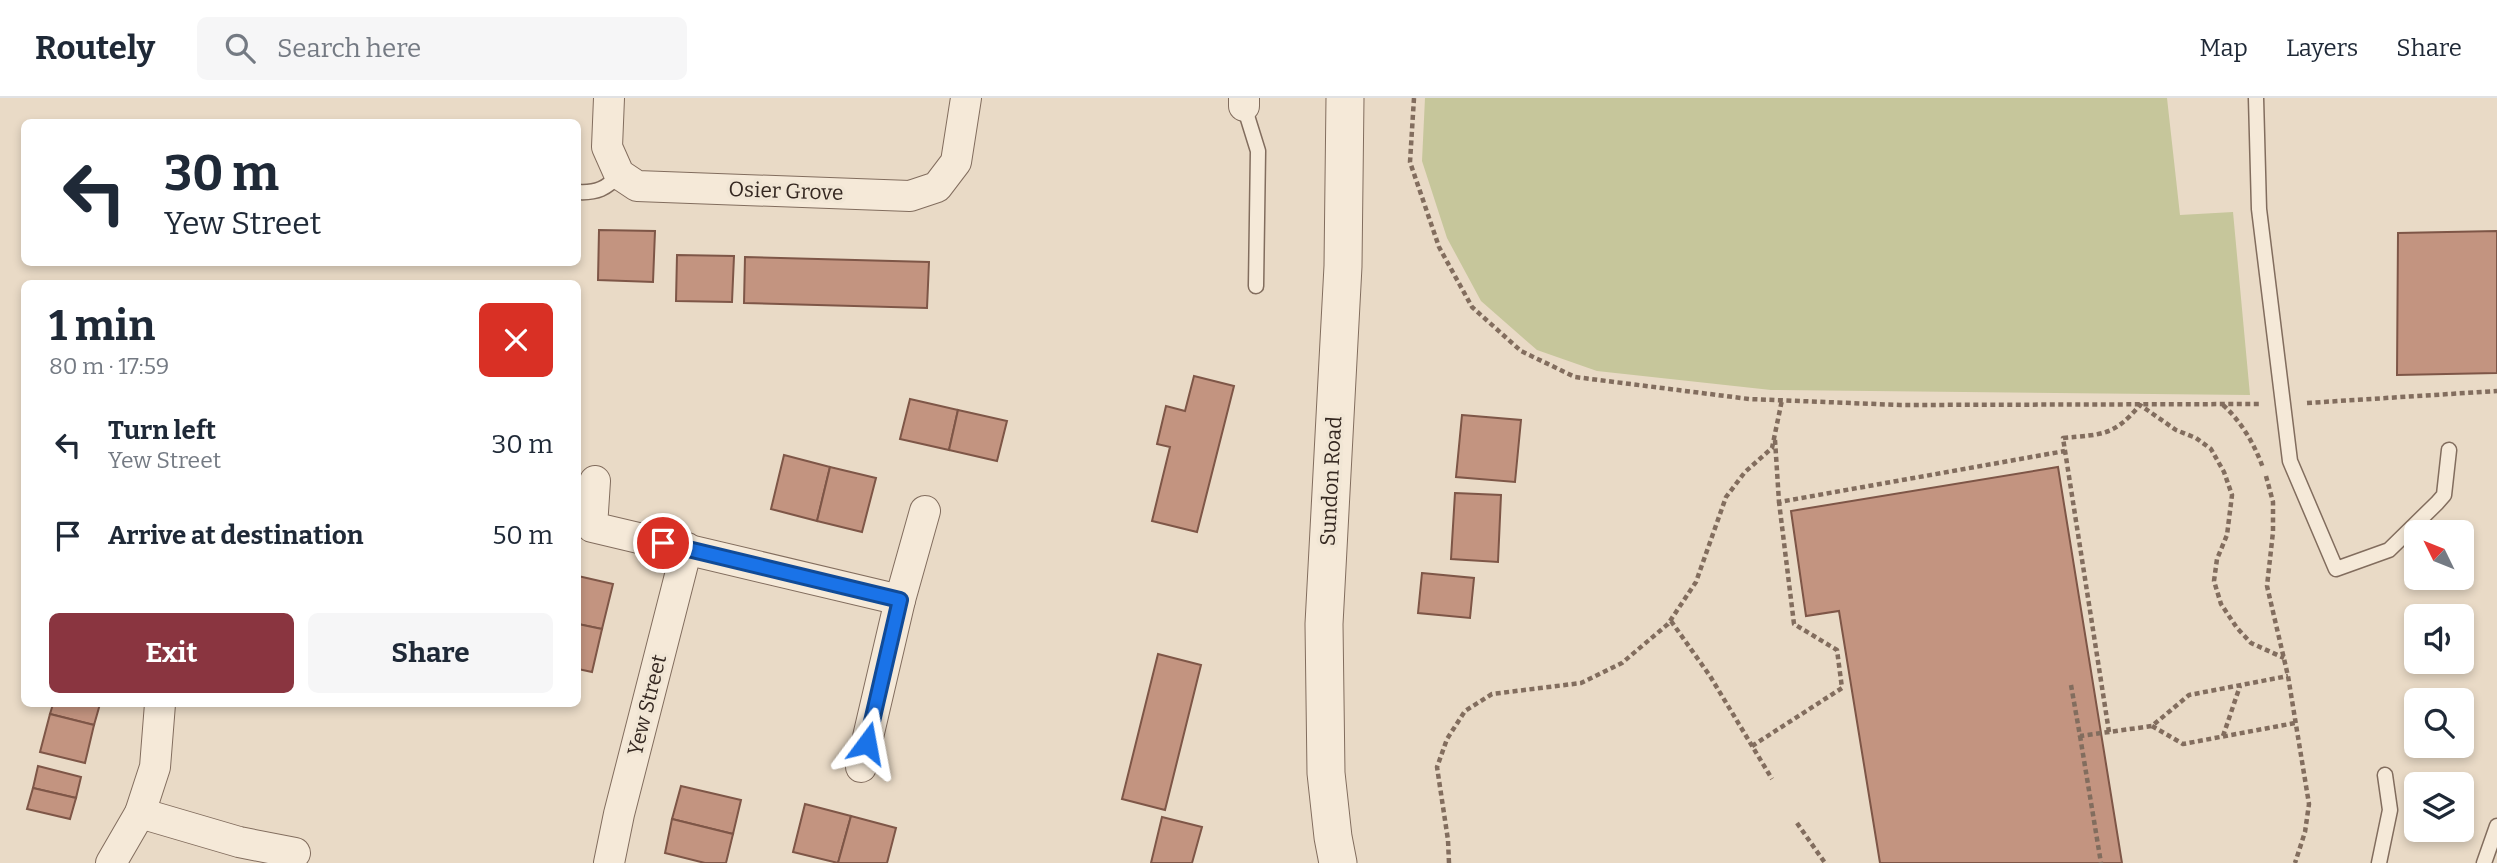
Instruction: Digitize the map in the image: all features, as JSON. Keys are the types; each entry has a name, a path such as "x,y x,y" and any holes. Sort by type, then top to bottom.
{"street":[{"path":"609,98 607,147 619,174"},
{"name":"Osier Grove","path":"619,174 637,186 910,196 937,187 956,162 967,98"},
{"name":"Sundon Road","path":"1338,863 1326,773 1324,624 1343,266 1345,98"},
{"path":"595,481 592,527 900,600"},
{"path":"861,767 900,600 925,510"},
{"name":"Yew Street","path":"609,863 687,548"},
{"path":"111,863 140,813 155,767 160,707"},
{"path":"140,813 239,842 295,853"}],"lane":[{"path":"2256,98 2259,209 2290,461 2336,569 2389,550 2404,539"},
{"path":"1244,102 1258,151 1256,286"},
{"path":"581,192 592,193 610,186 619,174"},
{"path":"2424,520 2444,495 2449,450"},
{"path":"2379,863 2390,810 2385,775"},
{"path":"2484,863 2497,826"}],"path":[{"path":"1414,98 1410,162 1439,247 1472,307 1521,351 1574,377 1749,399 1900,405 2257,404"},
{"path":"2303,404 2497,391"},
{"path":"1449,863 1437,767 1447,739 1465,711 1492,694 1581,683 1622,663 1671,621 1696,582 1726,497 1745,472 1772,448 1782,400"},
{"path":"2109,732 2063,438 2108,433 2126,422 2140,405"},
{"path":"2140,405 2176,430 2196,438 2211,449 2224,472 2232,495 2227,535 2217,559 2214,581 2221,604 2251,643 2284,658"},
{"path":"2222,405 2232,413 2257,451 2273,502 2273,532 2267,586 2288,676 2308,804 2305,832 2295,863"},
{"path":"1752,746 1842,688 1837,650 1794,624 1779,502 1775,434"},
{"path":"1779,502 2065,451"},
{"path":"1671,621 1710,676 1772,779"},
{"path":"2080,736 2152,726 2189,695 2288,676"},
{"path":"2071,685 2101,863"},
{"path":"2222,737 2240,686"},
{"path":"2152,726 2183,744 2295,723"},
{"path":"1797,823 1825,863"}],"green space":[{"path":"1425,98 2167,98 2180,215 2233,212 2250,395 1771,390 1597,371 1537,350 1481,301 1447,238 1422,161"}],"building":[{"path":"599,230 655,231 653,282 598,280"},
{"path":"2497,231 2497,373 2397,375 2398,233"},
{"path":"677,255 734,256 732,302 676,301"},
{"path":"745,257 929,262 927,308 744,303"},
{"path":"1194,376 1234,386 1197,532 1152,521 1170,447 1157,444 1166,406 1185,411"},
{"path":"910,399 958,410 949,450 900,439"},
{"path":"958,410 1007,421 997,461 949,450"},
{"path":"1462,415 1521,420 1515,482 1456,477"},
{"path":"784,455 830,467 817,521 771,509"},
{"path":"830,467 876,478 862,532 817,521"},
{"path":"2058,467 2122,863 1880,863 1839,611 1806,616 1791,511"},
{"path":"1455,493 1501,495 1498,562 1451,559"},
{"path":"1422,573 1474,578 1470,618 1418,613"},
{"path":"581,577 613,584 602,629 581,625"},
{"path":"581,625 602,629 592,672 581,670"},
{"path":"1158,654 1201,665 1165,810 1122,799"},
{"path":"52,707 99,707 94,725 50,714"},
{"path":"50,714 94,725 85,763 40,752"},
{"path":"38,766 81,777 76,798 33,788"},
{"path":"681,786 741,800 733,834 672,819"},
{"path":"33,788 76,798 70,819 27,809"},
{"path":"805,804 851,816 838,863 793,852"},
{"path":"851,816 896,828 887,863 838,863"},
{"path":"1162,817 1202,827 1192,863 1151,863"},
{"path":"672,819 733,834 726,863 705,863 665,853"}],"route":[{"path":"663,543 900,600 867,743"}]}
